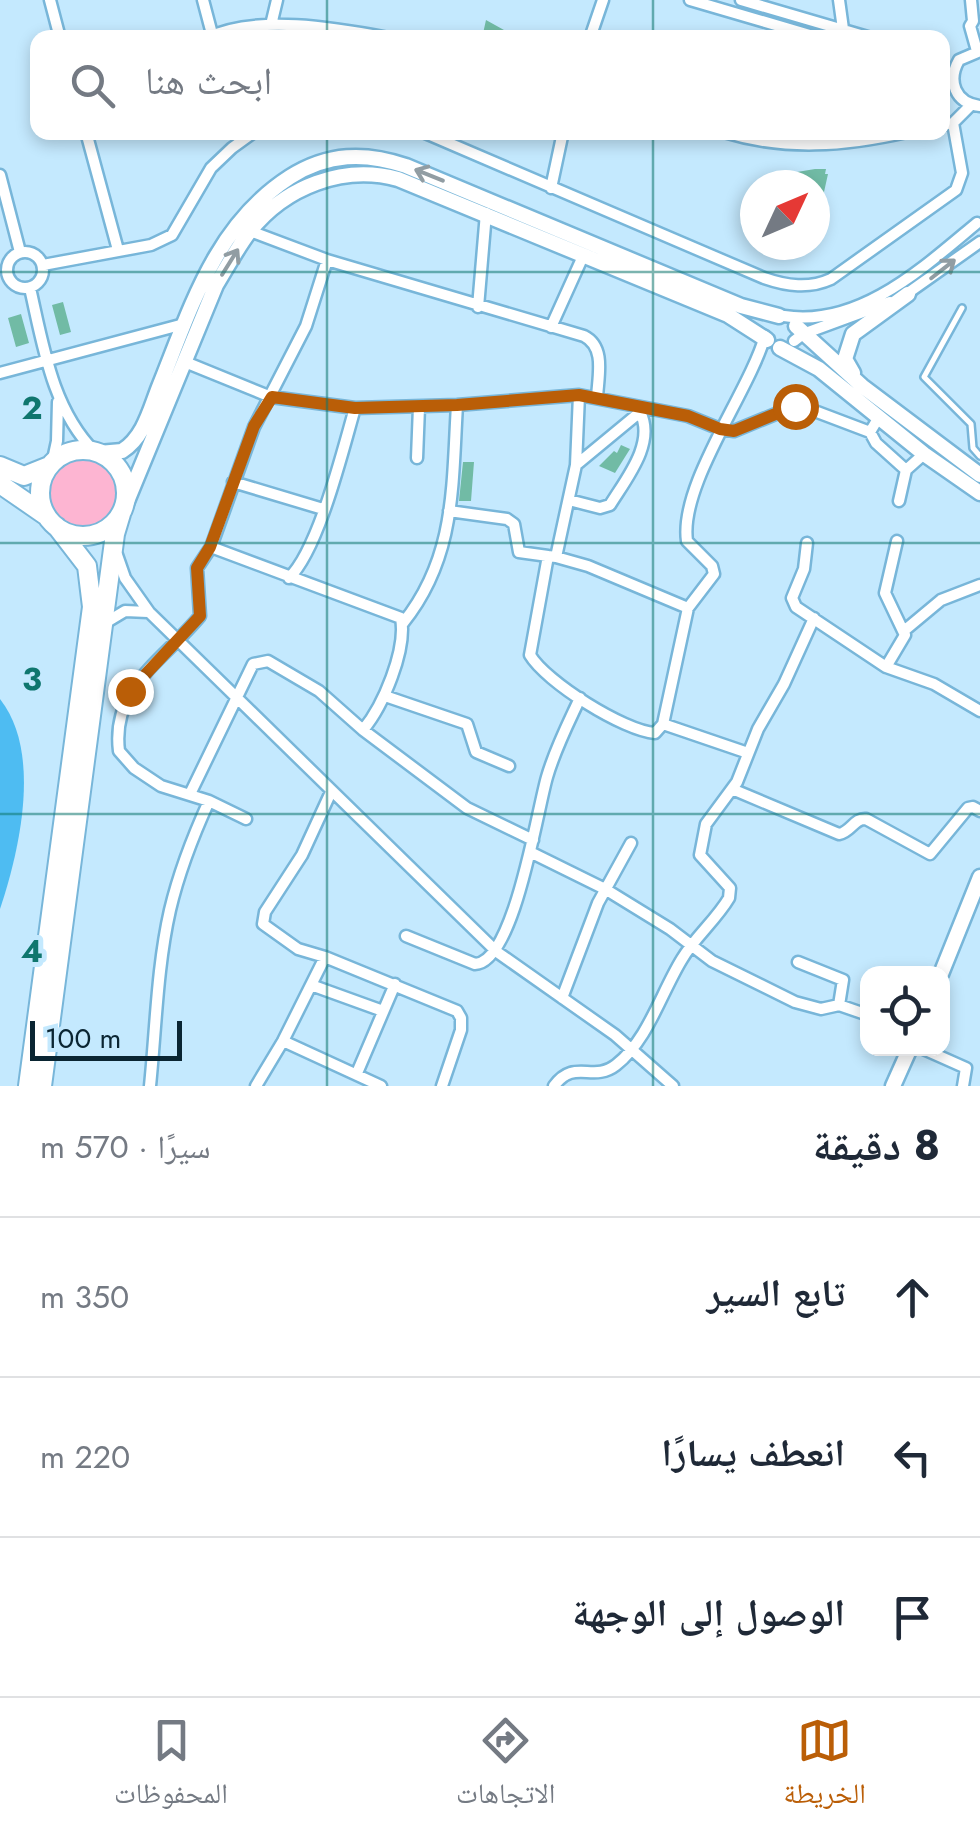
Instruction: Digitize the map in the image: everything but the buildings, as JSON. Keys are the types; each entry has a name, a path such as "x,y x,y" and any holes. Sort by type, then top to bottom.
{"highway":[{"path":"0,466 24,476 70,452 97,452 120,471 126,484 114,546 42,1086"},
{"path":"28,1086 92,607 87,566 44,511 41,482 51,465"},
{"path":"0,484 34,506 54,525 77,536 104,532 122,513"}],"main road":[{"path":"97,452 122,451 136,439 202,279 222,244 254,204 300,170 348,155 383,158 406,166 742,306 862,386 980,475"},
{"path":"122,513 216,285 250,231 293,193 335,176 352,174 398,179 737,320 781,334 924,454 980,494"},
{"path":"862,386 845,359 849,340 858,329 908,294"},
{"path":"944,966 980,876"},
{"path":"893,1086 906,1056"}],"street":[{"path":"50,0 58,30"},
{"path":"203,0 208,30"},
{"path":"270,25 277,0"},
{"path":"593,30 603,0"},
{"path":"690,0 793,30"},
{"path":"741,0 846,30"},
{"path":"839,0 843,29"},
{"path":"950,72 967,54 978,51 970,26 974,21 971,0"},
{"path":"242,30 270,25 348,30"},
{"path":"950,62 956,64"},
{"path":"950,81 975,106 950,123"},
{"path":"441,140 764,278 795,286 831,278 956,190 962,173 950,131"},
{"path":"89,140 118,250"},
{"path":"43,265 151,244 172,235 211,168 243,140"},
{"path":"551,188 560,140"},
{"path":"755,140 807,147 875,140"},
{"path":"0,175 20,252"},
{"path":"478,307 486,213"},
{"path":"579,395 576,465 530,655 549,676 580,698 642,730 655,732 663,724 688,608 714,574 712,566 688,541 686,530 692,504 720,429 748,378 781,334 884,293 979,224"},
{"path":"250,231 327,260 584,336 596,345 597,398"},
{"path":"781,334 908,294 980,242"},
{"path":"20,252 35,254 43,265 42,278 30,288 16,286 4,277 10,259 20,252"},
{"path":"552,326 584,254"},
{"path":"246,819 146,777 124,759 118,742 133,685 180,641 200,616 197,568 210,547 254,426 272,397 314,305 327,260"},
{"path":"30,288 47,360 68,418 97,452"},
{"path":"0,373 184,324"},
{"path":"185,362 272,397 355,408 579,395 688,416 734,431 795,406 804,406 870,432 876,444 906,470"},
{"path":"51,465 58,428 57,391"},
{"path":"363,730 385,696 403,623 432,580 450,512 457,405"},
{"path":"417,458 420,406"},
{"path":"289,578 300,566 336,478 355,408"},
{"path":"576,465 644,409"},
{"path":"569,500 593,507 610,505 644,442 644,409"},
{"path":"870,432 878,417"},
{"path":"899,500 906,470 924,454"},
{"path":"233,482 323,509"},
{"path":"450,512 506,518 514,524 520,552 588,566 688,608"},
{"path":"897,541 885,594 905,630"},
{"path":"808,543 804,570 792,601 886,667 934,684 980,711"},
{"path":"114,546 125,578 149,612 331,792 497,952 631,1049 672,1086"},
{"path":"210,547 396,615 403,623"},
{"path":"886,667 905,630 941,600 980,586"},
{"path":"104,623 125,611 149,612"},
{"path":"554,1086 574,1070 595,1073 613,1068 631,1049 691,945 718,916 732,892 703,862 700,844 706,824 732,789 814,618"},
{"path":"190,794 253,664 268,662 319,692 467,808 606,889 712,961 795,1002 821,1009 839,1005 860,1012"},
{"path":"385,696 467,724 476,752 510,766"},
{"path":"406,936 475,964 484,964 497,952 532,846 548,772 580,698"},
{"path":"663,724 748,754"},
{"path":"732,789 839,834 858,820 866,819 930,854 968,808 980,811"},
{"path":"331,792 302,855 262,919 298,950 325,957 457,1011 462,1018 461,1030 445,1085"},
{"path":"150,1086 170,912 190,844 209,801"},
{"path":"562,998 606,889 631,843"},
{"path":"256,1086 325,957"},
{"path":"798,962 843,980 839,1005"},
{"path":"357,1074 395,984"},
{"path":"310,985 383,1011"},
{"path":"283,1040 381,1086"},
{"path":"939,1056 966,1068 963,1086"}],"lane":[{"path":"962,308 924,376 971,424 972,448 980,456"}],"shaded area":[{"path":"83,457 97,459 109,467 117,479 117,507 109,519 97,527 83,529 69,527 57,519 49,507 47,493 49,479 57,467 69,459"}],"water":[{"path":"0,699 13,721 24,773 20,830 0,909"}],"route":[{"path":"130,691 200,616 197,568 210,547 254,426 272,397 355,408 579,395 647,406 734,431 795,406"}]}
